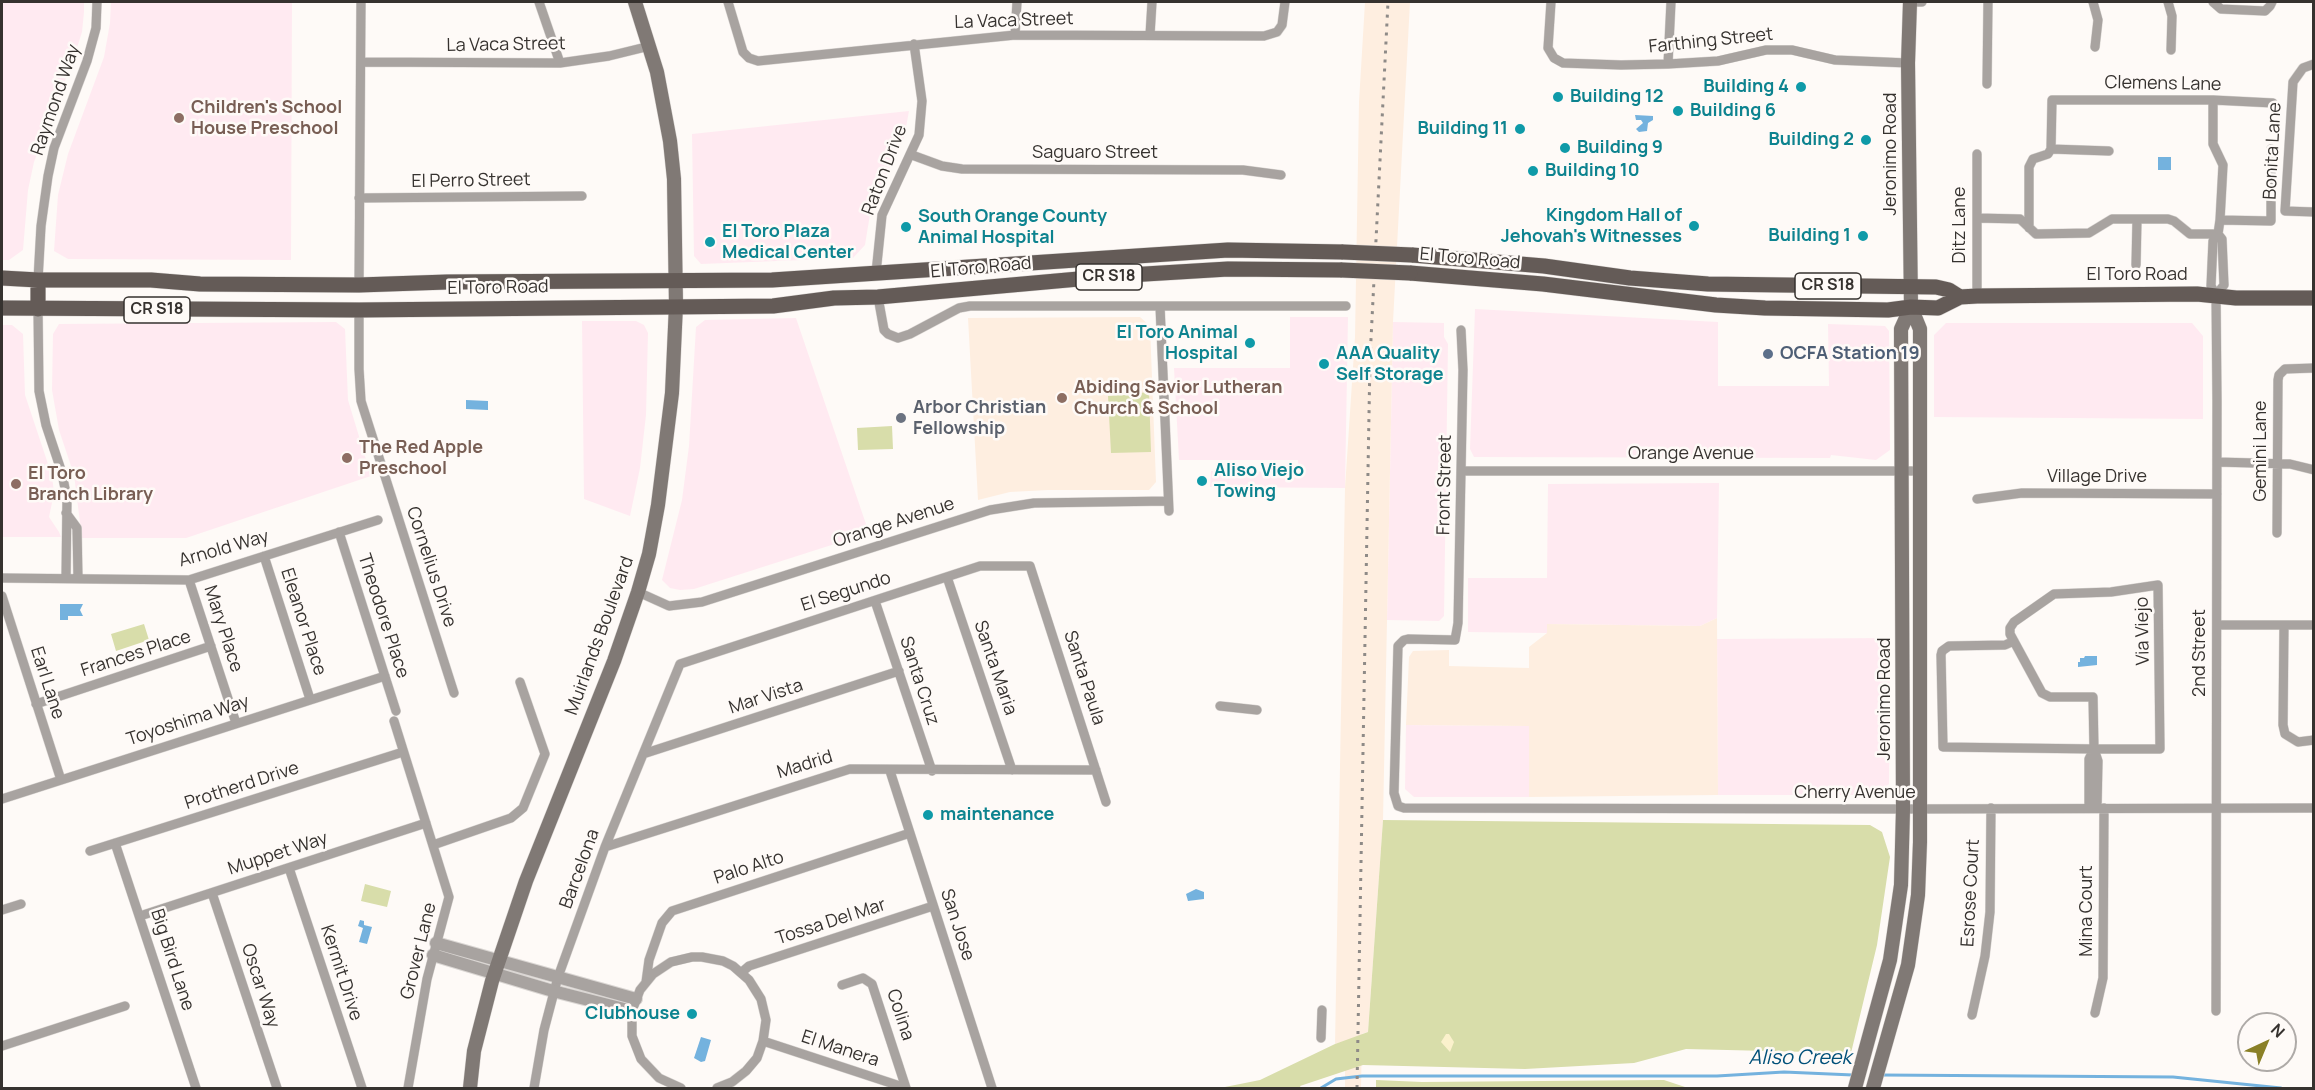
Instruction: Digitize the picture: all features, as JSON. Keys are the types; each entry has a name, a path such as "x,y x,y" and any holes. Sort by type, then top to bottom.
{"main road":[{"name":"Muirlands Boulevard","path":"470,1089 474,1051 497,967 526,881 614,661 638,592 649,554 660,495 672,393 676,305 674,179 662,97 650,46 635,2"},
{"name":"Jeronimo Road","path":"1873,1089 1908,965 1915,921 1920,809 1920,329 1911,307 1908,63 1914,2"},
{"name":"El Toro Road","path":"2,278 151,280 200,284 359,285 675,279 772,280 1228,250 1412,255 1544,266 1630,278 1708,284 1936,287 1949,290 1960,297"},
{"name":"El Toro Road","path":"2,308 359,310 676,305 773,306 834,298 878,297 1113,276 1228,269 1410,273 1542,284 1716,305 1885,310 1911,307 1938,308 1960,297 1977,296 2216,295 2236,298 2313,298"},
{"path":"876,273 878,297"},
{"path":"38,280 38,309"},
{"path":"359,285 359,310"},
{"name":"Jeronimo Road","path":"1855,1089 1890,960 1897,923 1900,885 1903,809 1901,329 1911,307"}],"street":[{"name":"Raymond Way","path":"38,280 41,225 48,176 54,148 87,61 96,28 97,2"},
{"path":"359,285 361,2"},
{"path":"539,2 560,63"},
{"name":"La Vaca Street","path":"728,2 740,44 749,58 766,60 1015,35 1264,36 1279,29 1284,21 1285,2"},
{"path":"1015,35 1017,2"},
{"path":"1150,35 1152,2"},
{"name":"Farthing Street","path":"1551,2 1548,45 1554,58 1563,63 1668,64 1718,60 1766,50 1783,50 1835,60 1908,63"},
{"path":"1668,64 1671,2"},
{"path":"1987,84 1988,2"},
{"path":"2094,2 2098,20 2095,47"},
{"path":"2169,2 2172,16 2171,50"},
{"path":"2213,2 2221,9 2265,11 2272,2"},
{"name":"Raton Drive","path":"876,273 882,215 920,135 922,101 914,44"},
{"name":"La Vaca Street","path":"361,62 560,63 609,56 650,46"},
{"name":"Bonita Lane","path":"2313,64 2303,68 2293,82 2286,211 2313,212"},
{"name":"Clemens Lane","path":"2051,149 2052,100 2213,100 2273,103"},
{"name":"2nd Street","path":"2213,100 2213,144 2223,165 2218,234 2222,239 2224,285 2216,295 2216,1011"},
{"path":"2029,228 2029,167 2034,159 2044,156 2051,149 2109,151"},
{"path":"2220,220 2271,220 2271,150"},
{"name":"Ditz Lane","path":"1977,154 1977,296"},
{"name":"Saguaro Street","path":"912,155 942,166 962,169 1243,170 1281,175"},
{"name":"El Perro Street","path":"359,198 582,196"},
{"path":"1977,218 2020,219 2036,234 2089,233 2112,219 2168,219 2190,234 2218,234"},
{"path":"2136,265 2137,220"},
{"path":"878,297 884,330 898,338 959,308 970,306 1346,306"},
{"name":"Orange Avenue","path":"638,592 669,606 702,602 990,510 1034,503 1168,506 1161,306"},
{"path":"38,309 39,392 65,486 66,578"},
{"name":"Cornelius Drive","path":"359,310 359,369 362,401 454,693"},
{"name":"Front Street","path":"1398,806 1394,793 1396,651 1401,642 1408,639 1455,640 1461,557 1463,370 1461,330"},
{"name":"Gemini Lane","path":"2277,533 2277,380 2282,371 2290,368 2313,368"},
{"path":"2217,462 2290,464 2313,470"},
{"name":"Orange Avenue","path":"1461,471 1920,471"},
{"name":"Village Drive","path":"1977,499 2022,493 2217,494"},
{"path":"66,513 77,528 78,578"},
{"name":"Arnold Way","path":"2,578 189,580 378,520"},
{"name":"Theodore Place","path":"339,532 395,716"},
{"name":"Eleanor Place","path":"264,556 310,699"},
{"name":"El Segundo","path":"678,668 685,661 980,566 1030,566"},
{"name":"Santa Paula","path":"1030,566 1106,802"},
{"name":"Santa Maria","path":"947,577 1012,770"},
{"name":"Mary Place","path":"189,580 236,723"},
{"name":"Via Viejo","path":"2158,585 2160,749 2094,749 1943,747 1942,651 1949,646 2005,645 2014,641 2010,634 2010,628 2014,622 2054,594 2111,592 2158,585"},
{"name":"Earl Lane","path":"2,596 61,780"},
{"name":"Santa Cruz","path":"875,601 932,771"},
{"path":"2217,625 2313,625"},
{"path":"2284,625 2283,725 2285,734 2298,742 2313,740"},
{"path":"2014,641 2042,693 2050,697 2093,697 2094,749 2089,759 2097,808"},
{"name":"Frances Place","path":"36,704 211,646"},
{"name":"Barcelona","path":"534,1089 558,977 605,846 678,668"},
{"name":"Mar Vista","path":"643,754 898,671"},
{"name":"Toyoshima Way","path":"2,799 384,676"},
{"path":"433,845 511,818 523,808 545,754 520,682"},
{"path":"1220,706 1257,710"},
{"name":"Grover Lane","path":"395,716 403,752 449,897 434,949 408,1089"},
{"name":"Protherd Drive","path":"90,851 403,752"},
{"name":"Madrid","path":"605,846 850,769 890,771 1096,770"},
{"name":"San Jose","path":"890,771 992,1089"},
{"name":"Cherry Avenue","path":"1398,806 1404,808 2313,808"},
{"name":"Esrose Court","path":"1972,1015 1985,956 1990,912 1991,808"},
{"name":"Mina Court","path":"2095,1013 2103,978 2097,808"},
{"name":"Muppet Way","path":"140,916 426,823"},
{"name":"Palo Alto","path":"646,982 652,951 662,924 672,910 910,833"},
{"name":"Big Bird Lane","path":"115,843 196,1089"},
{"name":"Kermit Drive","path":"288,868 362,1089"},
{"name":"Oscar Way","path":"212,893 277,1089"},
{"path":"2,910 21,904"},
{"name":"Tossa Del Mar","path":"742,972 748,966 933,906"},
{"path":"434,949 497,967 558,977 634,1005"},
{"path":"681,1089 659,1078 641,1059 632,1036 634,1005 653,974 671,962 692,957 713,958 742,972 756,989 764,1009 765,1031 757,1058 732,1082 717,1089"},
{"path":"497,967 554,991 634,1005"},
{"name":"Colina","path":"842,985 863,978 872,984 906,1089"},
{"path":"2,1046 125,1006"},
{"path":"1321,1038 1322,1010"},
{"name":"El Manera","path":"763,1041 906,1089"}],"shaded area":[{"path":"2,2 84,2 82,32 34,162 28,190 23,250 9,260 2,260"},
{"path":"111,2 292,2 291,260 68,259 54,251 58,195 68,154 104,57"},
{"path":"1365,2 1410,2 1393,322 1383,820 1368,1032 1362,1034 1361,1088 1345,1088 1345,1041 1335,1044 1345,488 1355,337 1359,102"},
{"path":"909,111 904,138 871,208 865,245 853,258 701,264 694,256 692,134"},
{"path":"1475,309 1718,322 1718,386 1829,386 1828,324 1885,326 1889,331 1890,450 1876,460 1831,455 1830,458 1474,457 1470,449"},
{"name":"Abiding Savior Lutheran Church & School","path":"1140,317 1150,326 1156,482 1149,490 1010,492 978,500 968,318"},
{"path":"1290,317 1348,317 1345,488 1210,487 1211,471 1298,472 1298,460 1179,460 1174,368 1290,368"},
{"path":"796,318 869,533 694,589 670,588 662,580 682,500 689,446 696,327 705,320"},
{"path":"582,321 636,321 644,325 648,333 646,415 640,468 630,516 584,499"},
{"path":"336,322 345,329 348,400 371,476 186,538 82,538 74,475 59,430 52,390 53,334 59,324"},
{"path":"1393,322 1444,323 1444,337 1448,344 1444,616 1439,621 1387,620"},
{"path":"1946,323 2192,323 2203,336 2203,419 1934,417 1934,335"},
{"path":"2,325 12,325 23,334 25,395 52,476 54,493 49,517 61,537 2,537"},
{"path":"1719,483 1717,618 1700,626 1547,624 1547,633 1468,632 1468,578 1547,578 1548,484"},
{"path":"1717,618 1718,795 1529,797 1529,726 1406,725 1409,657 1413,651 1449,650 1449,666 1529,668 1529,647 1547,633 1547,624 1700,626"},
{"path":"1890,638 1889,784 1877,795 1718,795 1717,639"},
{"path":"1406,725 1529,726 1529,797 1414,797 1405,789"}],"green space":[{"path":"1149,392 1151,452 1111,453 1108,396"},
{"path":"892,426 893,449 858,450 857,428"},
{"path":"144,624 149,640 116,651 111,634"},
{"path":"1383,820 1870,825 1882,832 1890,857 1877,945 1851,1053 1686,1049 1634,1063 1525,1069 1363,1065 1300,1086 1301,1088 1220,1088 1260,1080 1335,1044 1368,1032"},
{"path":"365,884 391,891 387,907 361,901"},
{"path":"1376,1080 1422,1082 1664,1080 1688,1088 1376,1088"}],"sand":[{"path":"1446,1034 1449,1034 1454,1042 1450,1052 1441,1042"}],"water":[{"path":"1635,115 1653,116 1653,120 1648,123 1647,131 1639,132 1636,129 1643,123 1641,120 1636,120"},
{"path":"2158,157 2171,157 2171,170 2158,170"},
{"path":"466,400 488,401 488,410 466,409"},
{"path":"60,604 83,604 80,610 83,616 68,616 68,620 60,620"},
{"path":"2097,656 2097,665 2078,667 2080,658"},
{"path":"1196,889 1204,892 1204,899 1188,901 1186,894"},
{"path":"360,920 364,921 364,925 372,927 367,944 359,942 363,928 358,926"},
{"path":"701,1037 711,1040 705,1061 701,1062 694,1058"}],"waterway":[{"name":"Aliso Creek","path":"1321,1088 1336,1079 1362,1076 1717,1076 1784,1072 1853,1075"},
{"name":"Aliso Creek","path":"1881,1075 2173,1077 2281,1088"}],"railway":[{"path":"1357,1088 1370,359 1388,2"}],"place":[{"name":"Building 4","path":"1801,87"},
{"name":"Building 12","path":"1558,97"},
{"name":"Building 6","path":"1678,111"},
{"name":"Children's School House Preschool","path":"179,118"},
{"name":"Building 11","path":"1520,129"},
{"name":"Building 2","path":"1866,140"},
{"name":"Building 9","path":"1565,148"},
{"name":"Building 10","path":"1533,171"},
{"name":"Kingdom Hall of Jehovah's Witnesses","path":"1694,226"},
{"name":"South Orange County Animal Hospital","path":"906,227"},
{"name":"Building 1","path":"1863,236"},
{"name":"El Toro Plaza Medical Center","path":"710,242"},
{"name":"El Toro Animal Hospital","path":"1250,343"},
{"name":"OCFA Station 19","path":"1768,354"},
{"name":"AAA Quality Self Storage","path":"1324,364"},
{"name":"Abiding Savior Lutheran Church & School","path":"1062,398"},
{"name":"Arbor Christian Fellowship","path":"901,418"},
{"name":"The Red Apple Preschool","path":"347,458"},
{"name":"Aliso Viejo Towing","path":"1202,481"},
{"name":"El Toro Branch Library","path":"16,484"},
{"name":"maintenance","path":"928,815"},
{"name":"Clubhouse","path":"692,1014"}]}
